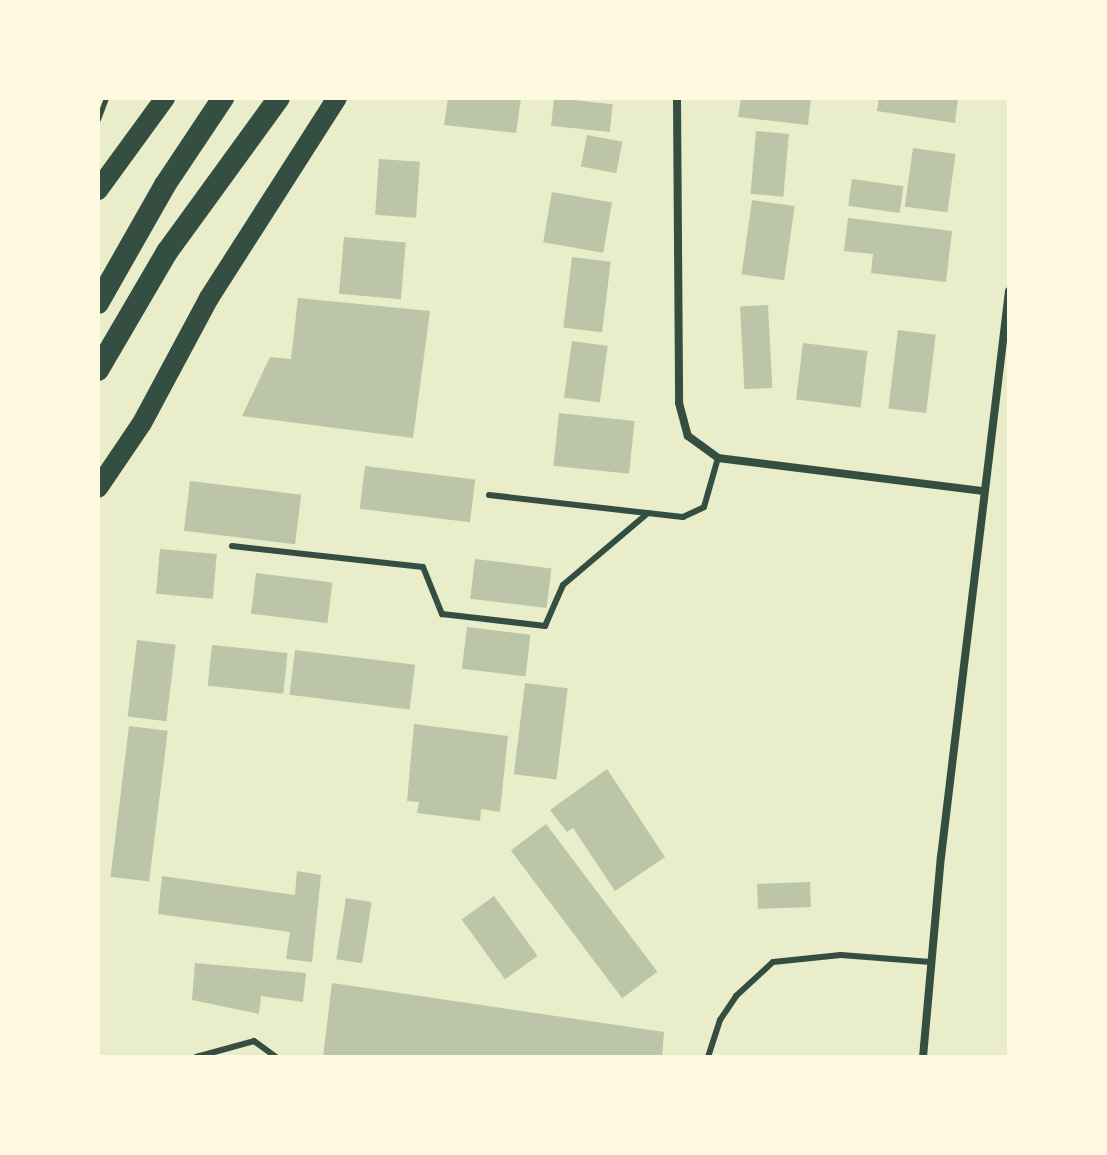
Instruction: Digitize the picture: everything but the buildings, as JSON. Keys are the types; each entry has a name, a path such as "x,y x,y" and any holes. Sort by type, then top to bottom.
{"highway":[{"path":"98,303 165,185 223,98"},
{"path":"98,370 167,252 279,98"}],"main road":[{"path":"98,190 165,98"},
{"path":"98,488 142,423 218,284 337,98"}],"street":[{"path":"677,98 679,403 688,436 718,458 984,491"},
{"path":"923,1057 931,962 1009,291"}],"lane":[{"path":"489,495 683,517 704,507 718,458"},
{"path":"232,546 423,567 442,614 545,626 563,585 648,513"},
{"path":"708,1057 720,1020 736,996 773,962 841,955 931,962"},
{"path":"196,1057 254,1041 276,1057"}],"path":[{"path":"98,119 106,98"}]}
